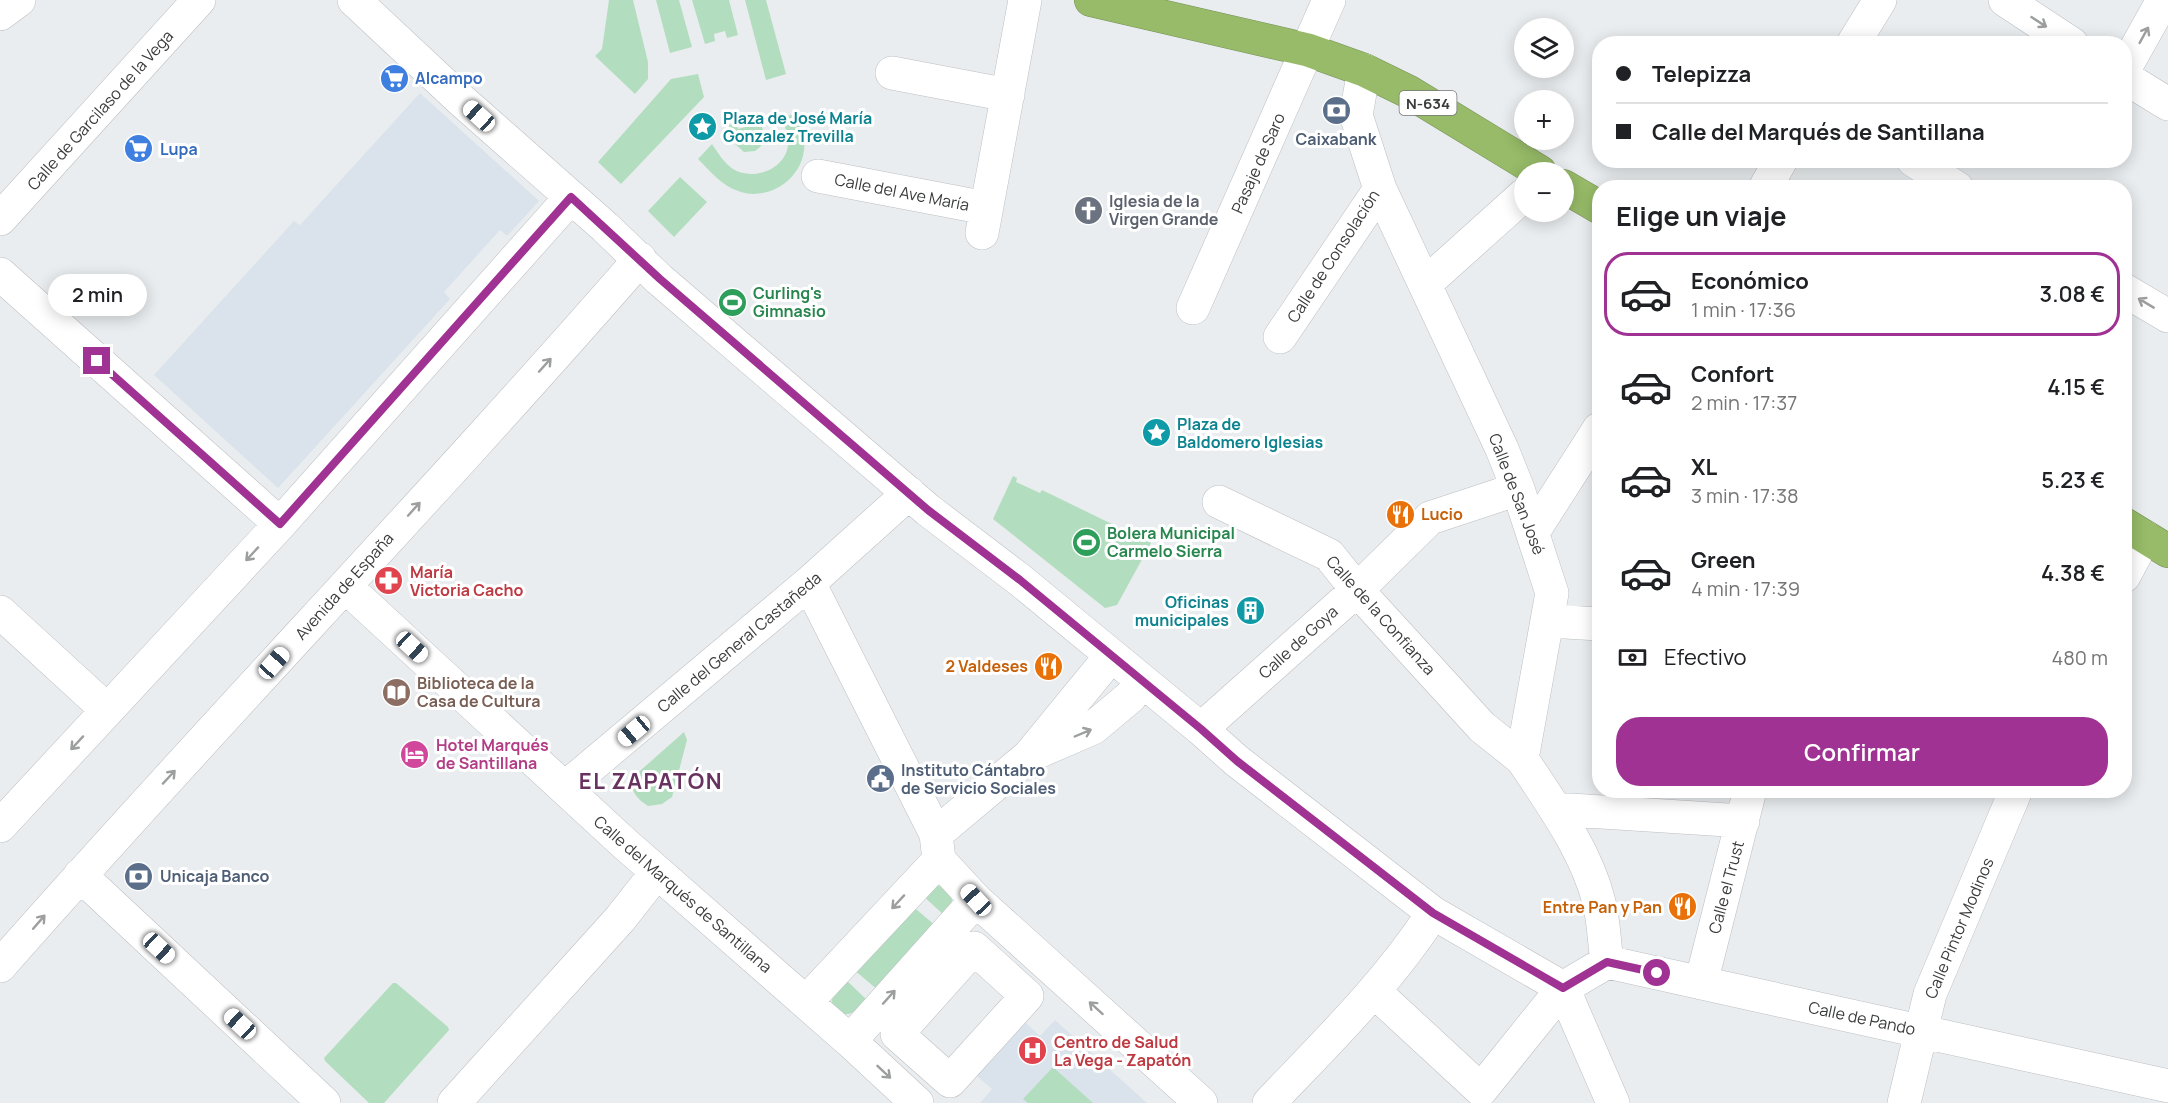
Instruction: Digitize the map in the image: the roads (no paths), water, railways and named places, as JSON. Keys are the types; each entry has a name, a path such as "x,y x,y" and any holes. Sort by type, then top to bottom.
{"highway":[{"name":"N-634","path":"1091,0 1308,50 1364,70 1409,92 1524,162"},
{"path":"1574,192 1592,203"}],"street":[{"path":"0,14 19,0"},
{"name":"Calle de Garcilaso de la Vega","path":"0,219 198,0"},
{"path":"354,0 660,279 909,493 1020,580 1237,761 1433,913 1563,988 1613,1103"},
{"path":"891,74 1008,95 1025,0"},
{"path":"1308,50 1329,0"},
{"path":"1858,36 1880,0"},
{"path":"2005,0 2060,36"},
{"path":"2132,56 2163,0"},
{"name":"Pasaje de Saro","path":"1192,308 1308,50"},
{"name":"Calle de Consolación","path":"1280,337 1380,189 1356,114 1364,70"},
{"path":"2132,81 2168,104"},
{"name":"Calle del Ave María","path":"818,176 984,221 1008,95"},
{"path":"1926,168 1944,180"},
{"name":"Calle de San José","path":"1380,189 1518,489 1552,593 1549,621 1522,759"},
{"path":"4,815 107,710 280,524 571,197"},
{"path":"1425,284 1514,204"},
{"name":"Avenida de España","path":"0,966 80,874 345,586 640,259"},
{"path":"0,274 280,524"},
{"path":"2132,295 2168,316"},
{"path":"1533,532 1592,440"},
{"name":"Calle de Goya","path":"1201,729 1357,590 1430,518 1518,489"},
{"name":"Calle del General Castañeda","path":"565,788 809,583 909,493"},
{"name":"Calle de la Confianza","path":"1219,502 1329,555 1357,590 1482,727 1522,759"},
{"path":"2132,562 2146,537"},
{"path":"809,583 937,847 976,900 1201,1103"},
{"name":"Calle del Marqués de Santillana","path":"345,586 657,872 850,1041 917,1103"},
{"path":"0,612 107,710"},
{"path":"1549,621 1592,624"},
{"path":"806,1002 937,847 1029,756 1111,656"},
{"path":"1029,756 1093,728 1130,697 1142,681"},
{"path":"1375,992 1481,1090 1563,988 1607,962 1600,902 1589,872 1555,809 1522,759"},
{"name":"Calle Pintor Modinos","path":"1904,1103 1930,994 2014,798"},
{"path":"1555,809 1747,806"},
{"name":"Calle el Trust","path":"1701,983 1747,806"},
{"path":"454,1103 620,919 657,872"},
{"path":"80,874 324,1103"},
{"path":"850,1041 976,900"},
{"path":"1269,1103 1375,992 1410,949 1433,913"},
{"name":"Calle de Pando","path":"1607,962 2168,1086"}],"place":[{"name":"Alcampo","path":"394,78"},
{"name":"Caixabank","path":"1336,111"},
{"name":"Plaza de José María Gonzalez Trevilla","path":"702,127"},
{"name":"Lupa","path":"139,149"},
{"name":"Iglesia de la Virgen Grande","path":"1088,210"},
{"name":"Curling's Gimnasio","path":"732,302"},
{"name":"Plaza de Baldomero Iglesias","path":"1156,433"},
{"name":"Lucio","path":"1400,514"},
{"name":"Bolera Municipal Carmelo Sierra","path":"1086,542"},
{"name":"María Victoria Cacho","path":"389,581"},
{"name":"Oficinas municipales","path":"1250,611"},
{"name":"2 Valdeses","path":"1049,666"},
{"name":"Biblioteca de la Casa de Cultura","path":"396,692"},
{"name":"Hotel Marqués de Santillana","path":"415,754"},
{"name":"Instituto Cántabro de Servicio Sociales","path":"880,779"},
{"name":"Unicaja Banco","path":"139,876"},
{"name":"Entre Pan y Pan","path":"1683,907"},
{"name":"Centro de Salud La Vega - Zapatón","path":"1033,1051"}],"district":[{"name":"EL ZAPATÓN","path":"651,781"}]}
